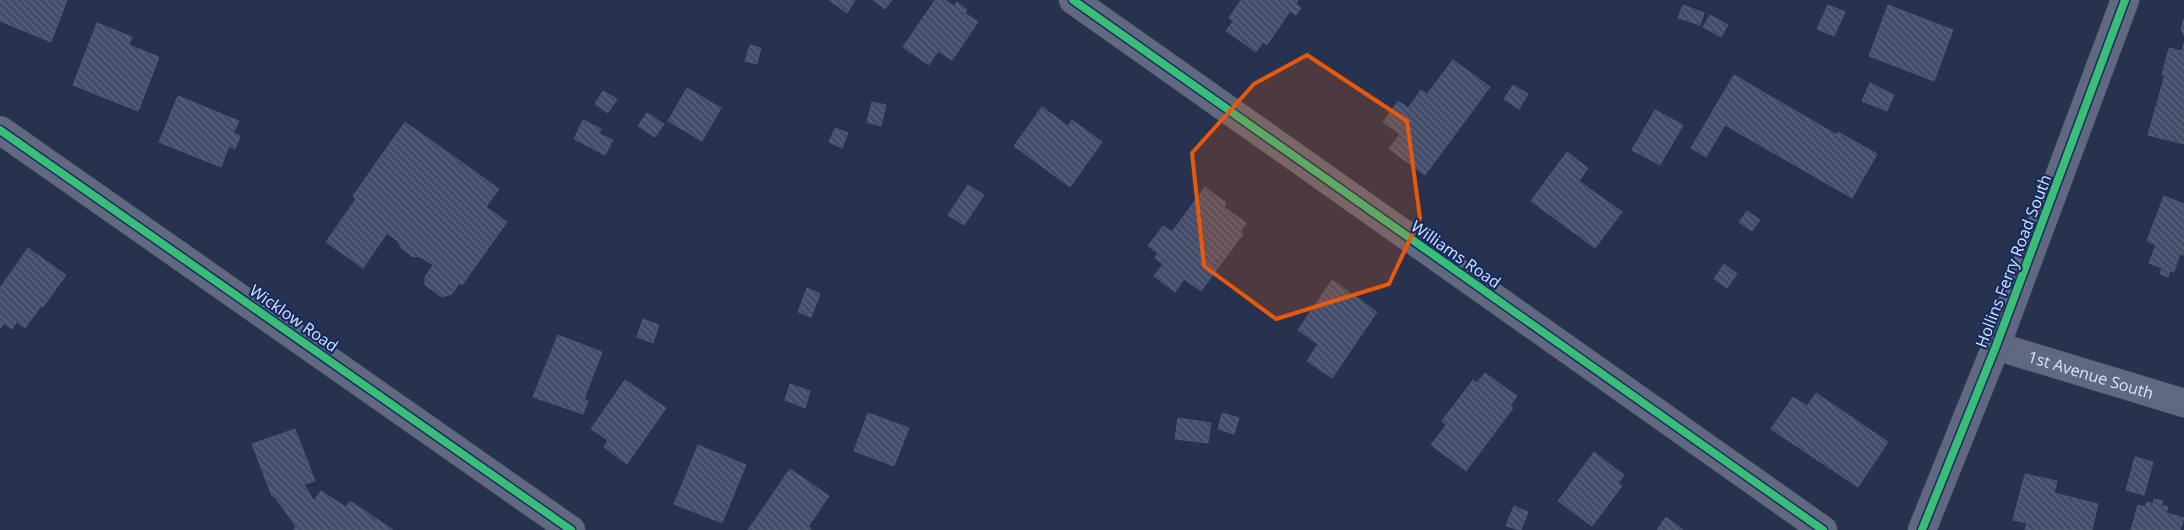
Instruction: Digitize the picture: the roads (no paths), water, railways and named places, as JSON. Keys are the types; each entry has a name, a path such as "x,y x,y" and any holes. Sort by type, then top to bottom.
{"street":[{"name":"Williams Road","path":"1073,0 1823,530"},
{"name":"Hollins Ferry Road South","path":"1922,530 1996,346 2125,0"},
{"name":"Wicklow Road","path":"0,130 571,530"},
{"name":"1st Avenue South","path":"1996,346 2184,403"}]}
